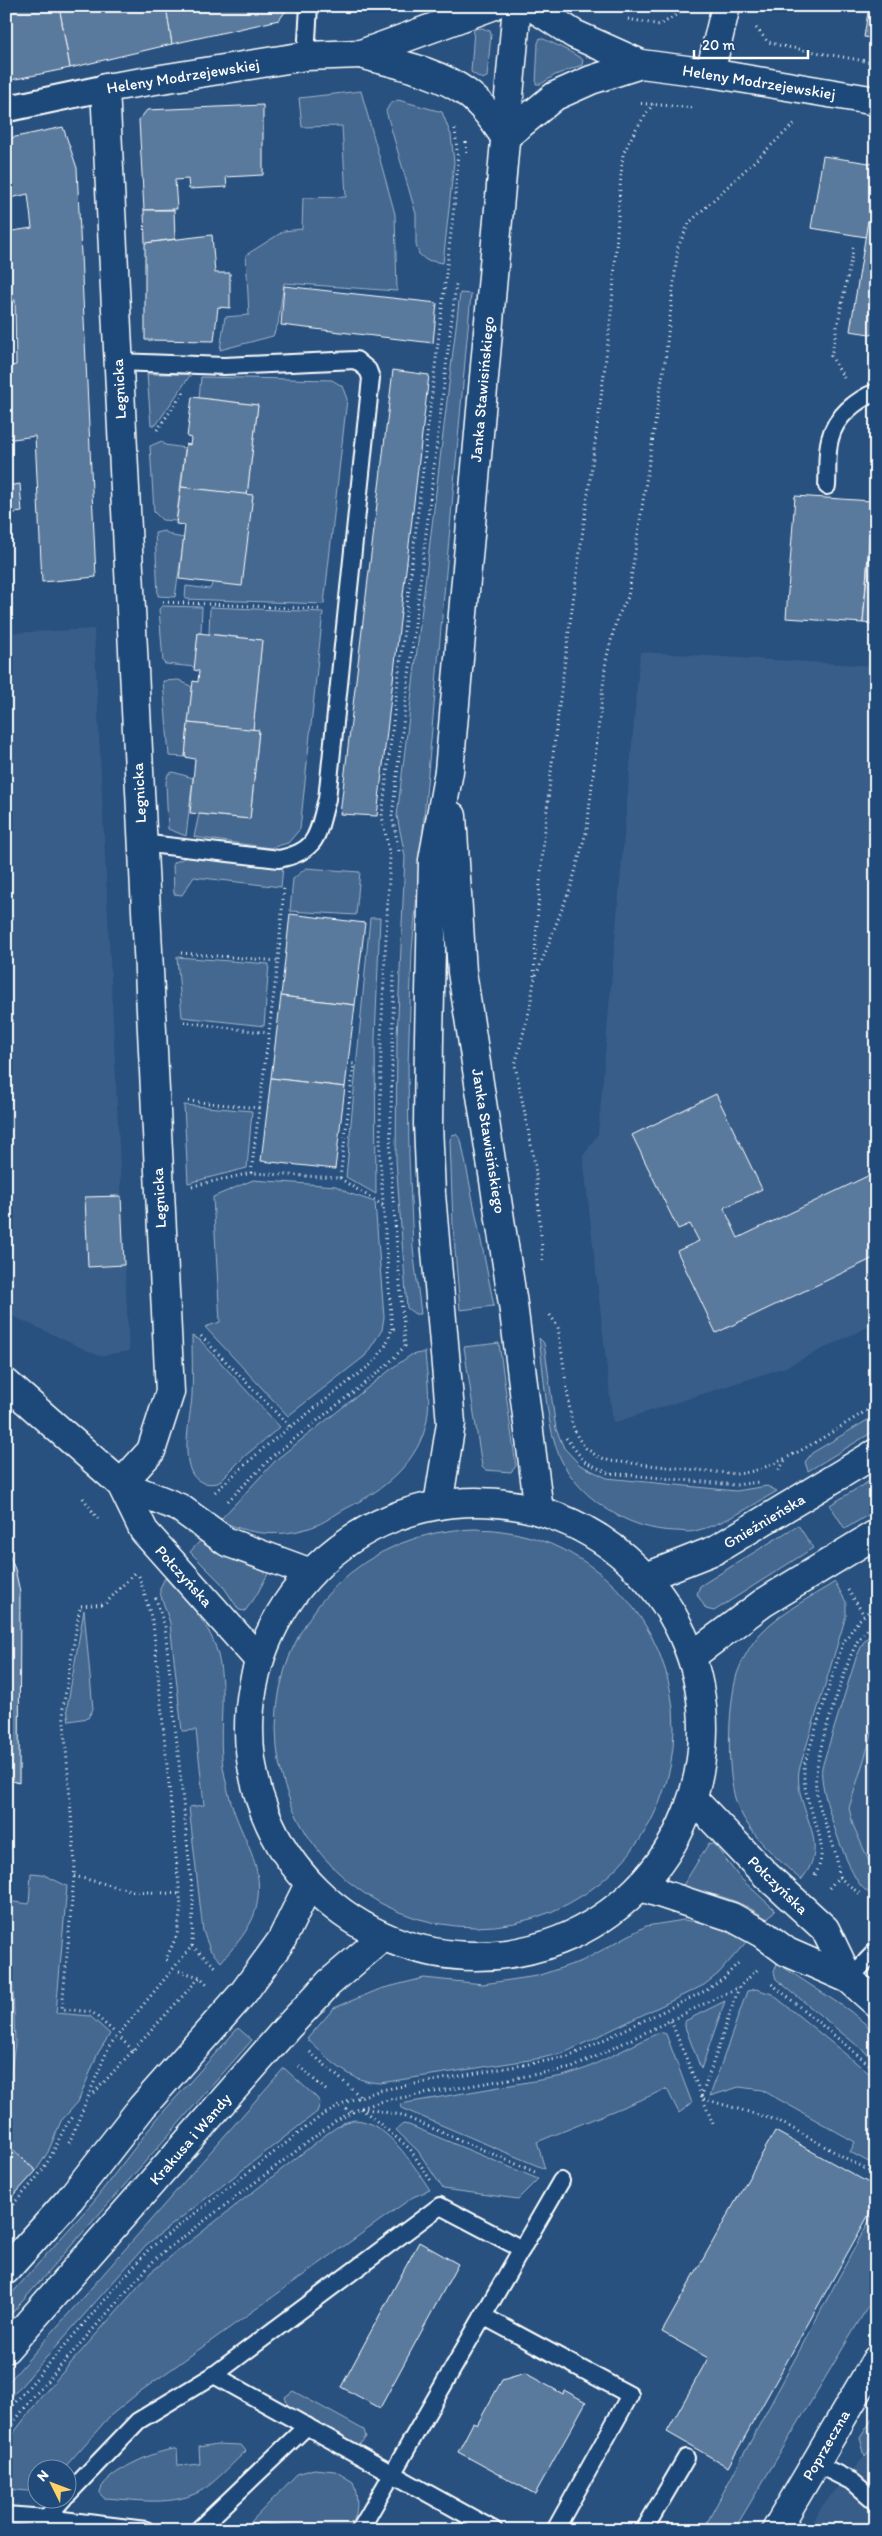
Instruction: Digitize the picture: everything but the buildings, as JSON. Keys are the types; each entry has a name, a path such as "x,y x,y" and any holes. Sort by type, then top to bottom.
{"street":[{"name":"Heleny Modrzejewskiej","path":"6,110 105,88 306,56 361,54 492,6"},
{"name":"Janka Stawisińskiego","path":"438,1505 451,1423 431,1194 429,1037 434,860 449,771 517,6"},
{"name":"Heleny Modrzejewskiej","path":"531,6 574,34 641,64 710,73 876,101"},
{"path":"710,73 726,8"},
{"name":"Heleny Modrzejewskiej","path":"361,54 434,76 464,91 487,112 504,138 555,96 590,80 641,64"},
{"name":"Legnicka","path":"105,88 141,843 170,1392 151,1451 121,1484"},
{"name":"Janka Stawisińskiego","path":"449,771 462,972 513,1304 540,1511"},
{"name":"Połczyńska","path":"6,1383 121,1484 180,1508 227,1542 311,1573"},
{"name":"Gnieźnieńska","path":"646,1577 715,1550 876,1453"},
{"name":"Połczyńska","path":"121,1484 144,1531 260,1660"},
{"path":"489,1502 540,1511 586,1530 614,1548 646,1577 673,1614 692,1656 703,1703 703,1752 693,1799 672,1846 641,1887 598,1922 547,1946 492,1956 436,1953 383,1937 344,1914 309,1884 281,1845 260,1802 250,1755 250,1707 260,1660 281,1614 311,1573 338,1549 369,1529 402,1514 438,1505 489,1502"},
{"path":"692,1656 763,1603 876,1534"},
{"name":"Połczyńska","path":"693,1799 766,1875 825,1930 849,1979"},
{"path":"6,2270 70,2199 142,2107 244,1992 282,1941 309,1884"},
{"name":"Połczyńska","path":"641,1887 732,1916 763,1934 787,1952 849,1979 876,2003"},
{"name":"Krakusa i Wandy","path":"6,2349 286,2029 329,1983 383,1937"},
{"name":"Poprzeczna","path":"776,2530 876,2360"}],"lane":[{"path":"306,56 309,6"},
{"path":"118,362 202,365 356,360 368,370 371,378 327,799 315,839 300,854 279,859 141,843"},
{"path":"827,486 830,438 838,422 859,400 876,392"},
{"path":"849,1979 876,1951"},
{"path":"360,2530 561,2181"},
{"path":"78,2484 138,2421 214,2375 440,2206 522,2249"},
{"path":"484,2316 630,2395 555,2530"},
{"path":"214,2375 494,2530"},
{"path":"198,2530 307,2426"},
{"path":"644,2530 686,2458"},
{"path":"815,2463 853,2482 876,2502"},
{"path":"46,2518 55,2508"},
{"path":"6,2515 146,2530"}],"path":[{"path":"622,18 660,25 691,6"},
{"path":"726,8 752,14 756,28 768,42 876,63"},
{"path":"543,1262 535,1164 516,1065 530,1008 534,982 539,882 577,565 610,331 623,154 636,129 653,104"},
{"path":"211,1495 226,1484 266,1446 373,1363 386,1345 392,1329 380,1160 382,1038 390,857 382,816 454,207 458,162 453,121"},
{"path":"534,982 571,886 587,828 606,660 617,618 628,597 666,360 678,247 689,223 798,121"},
{"path":"466,134 468,162"},
{"path":"846,381 831,356 854,245"},
{"path":"400,857 392,816 457,275"},
{"path":"157,431 202,365"},
{"path":"162,602 347,610"},
{"path":"251,1174 278,961 287,857"},
{"path":"178,953 278,961"},
{"path":"224,1505 274,1454 385,1367 405,1346 390,1161 394,971"},
{"path":"181,1022 268,1033"},
{"path":"340,1178 354,1064 348,1063"},
{"path":"185,1101 259,1108"},
{"path":"188,1187 251,1174 340,1178 353,1188 366,1193 383,1206"},
{"path":"548,1306 552,1320 558,1327 572,1424 576,1433 590,1451 610,1461 736,1474 751,1472 787,1458 876,1405"},
{"path":"392,1329 397,1328"},
{"path":"199,1334 290,1427"},
{"path":"563,1432 569,1444 584,1461 608,1473 736,1486 761,1482"},
{"path":"112,2031 92,2012 62,2009 74,1876 74,1837 63,1708 80,1606 105,1604 137,1569 144,1600 153,1623 180,1894 181,1907 177,1935 166,1959 170,1963"},
{"path":"845,1586 864,1615"},
{"path":"67,2146 109,2046 192,1946 193,1899 165,1627 154,1589"},
{"path":"811,1880 818,1870 822,1851 820,1836 805,1794 805,1763 843,1643 864,1615 876,1606"},
{"path":"860,1894 839,1877 832,1837 816,1792 815,1772 850,1656 858,1640 876,1620"},
{"path":"74,1876 133,1891 180,1894"},
{"path":"192,1946 222,1973"},
{"path":"6,2413 150,2249 321,2116 360,2096 381,2090 568,2058 707,1990 723,1979 742,1959"},
{"path":"179,1971 200,1977 204,1981"},
{"path":"6,2432 34,2396 157,2258 329,2126 351,2112 392,2099 560,2072 587,2062 739,1987 756,1971 761,1975"},
{"path":"94,2093 200,1977"},
{"path":"765,1979 876,2070"},
{"path":"701,2098 739,1987"},
{"path":"671,2021 713,2124"},
{"path":"121,2039 133,2050"},
{"path":"310,2051 360,2096"},
{"path":"296,2064 328,2092"},
{"path":"701,2098 779,2121 876,2175"},
{"path":"361,2108 401,2115 561,2181"},
{"path":"361,2108 410,2149 437,2190 440,2206"},
{"path":"346,2109 351,2112"},
{"path":"6,2212 38,2176 52,2154 64,2127 73,2117"}],"shaded area":[{"path":"482,28 490,31 491,34 487,77 482,79 471,72 474,29"},
{"path":"540,38 581,58 583,60 582,65 555,75 541,84 536,84 538,43"},
{"path":"361,91 395,214 397,291 284,283 278,324 273,336 220,350 225,317 249,315 246,255 284,231 302,229 303,198 346,197 342,126 302,127 299,98"},
{"path":"398,100 442,112 451,135 454,162 443,263 426,260 419,254 416,245 416,214 386,111 390,104"},
{"path":"460,293 471,294 412,951 408,1065 409,1156 413,1248 421,1314 415,1314 407,1308 396,1160 397,1038 405,856 397,816"},
{"path":"147,374 191,374 156,425 151,425"},
{"path":"201,377 332,380 342,386 347,399 324,604 185,599 186,586 210,589 247,495 258,405 199,398"},
{"path":"162,441 165,445 185,448 176,521 162,520 154,512 150,446"},
{"path":"164,531 173,536 184,538 175,597 158,596 155,533"},
{"path":"162,606 202,607 201,633 198,633 195,667 165,664 163,662 159,609"},
{"path":"210,607 323,612 300,829 288,843 270,848 194,837 199,814 250,819 259,731 253,730 262,640 209,634"},
{"path":"94,629 129,1351 99,1356 6,1313 6,633"},
{"path":"640,652 876,666 876,1323 786,1367 613,1423 583,1156 598,1134"},
{"path":"179,680 192,687 185,757 169,756 163,681"},
{"path":"173,772 193,778 186,836 168,829 166,782 168,774"},
{"path":"189,856 283,867 281,887 194,877 182,895 174,894 173,863"},
{"path":"306,868 360,872 356,915 290,911 293,879"},
{"path":"370,918 380,918 375,1038 376,1194 346,1177"},
{"path":"177,957 269,964 264,1026 182,1017"},
{"path":"184,1105 252,1111 247,1168 188,1183"},
{"path":"456,1134 461,1140 494,1306 460,1310 453,1225 450,1140 452,1135"},
{"path":"253,1180 336,1186 348,1193 375,1202 384,1317 382,1330 365,1356 288,1416 205,1327 220,1322 213,1197"},
{"path":"192,1336 200,1340 280,1427 246,1455 218,1483 203,1483 194,1476 189,1465 187,1436 192,1395"},
{"path":"539,1338 544,1343 556,1429 564,1448 580,1465 607,1478 736,1491 767,1486 777,1491 717,1524 690,1532 639,1525 604,1507 588,1495 574,1480 563,1464 556,1447 547,1406"},
{"path":"499,1343 516,1466 511,1472 485,1470 482,1467 464,1347"},
{"path":"425,1352 429,1404 426,1425 417,1448 391,1480 381,1488 325,1521 288,1533 253,1532 220,1520 277,1459 395,1366 411,1355"},
{"path":"876,1415 876,1430 808,1471 805,1462 812,1453"},
{"path":"876,1477 876,1510 845,1529 830,1505"},
{"path":"798,1525 813,1548 714,1611 706,1609 697,1594 700,1586"},
{"path":"475,1529 514,1532 551,1544 586,1562 616,1587 641,1617 659,1652 671,1689 674,1728 671,1767 659,1804 641,1839 616,1869 586,1894 551,1912 514,1924 475,1927 436,1924 399,1912 364,1894 334,1869 309,1839 291,1804 279,1767 276,1728 279,1689 291,1652 309,1617 334,1587 364,1562 399,1544 436,1532"},
{"path":"200,1541 214,1549 271,1568 256,1596 245,1611 239,1610 221,1583 190,1552"},
{"path":"165,1578 200,1617 215,1645 221,1677 222,1761 229,1794 255,1863 259,1885 254,1916 245,1933 221,1962 210,1950 203,1931 189,1807 204,1805 196,1730 182,1731 170,1623 160,1593 160,1588"},
{"path":"835,1582 846,1602 846,1616 799,1770 802,1800 814,1839 814,1852 810,1866 801,1880 758,1839 744,1820 739,1809 730,1762 729,1742 732,1704 737,1674 741,1663 756,1638 786,1612"},
{"path":"84,1610 93,1709 88,1718 69,1721 67,1708"},
{"path":"876,1627 876,1721 849,1808 853,1825 876,1877 876,1897 868,1893 860,1884 846,1859 828,1808 822,1767 856,1658 863,1643"},
{"path":"876,1721 876,1877 853,1825 848,1808"},
{"path":"709,1843 714,1844 739,1877 775,1910 767,1919 748,1907 728,1899 707,1893 685,1890 682,1887"},
{"path":"31,1873 42,1874 67,1886 56,2013 90,2016 110,2034 98,2053 78,2102 61,2121 48,2152 36,2171 6,2144 6,2107 15,2043 13,1987 6,1960 6,1901 29,1904"},
{"path":"684,1920 722,1926 748,1940 718,1974 704,1985 566,2052 542,2058 380,2083 369,2082 349,2074 307,2039 334,2008 380,1989 424,1978 483,1984 537,1976 582,1961 646,1926"},
{"path":"777,1963 850,2011 876,2033 876,2061 776,1979 774,1972"},
{"path":"756,1989 772,1994 876,2079 876,2166 850,2152 855,2142 762,2090 739,2087 710,2096 747,1991"},
{"path":"725,2001 701,2069 685,2027 685,2021"},
{"path":"238,2028 252,2040 6,2320 6,2300 93,2202 157,2119"},
{"path":"660,2032 666,2034 692,2103 679,2113 667,2089 537,2142 545,2169 401,2108 400,2104 563,2076 587,2068"},
{"path":"284,2068 317,2098 320,2103 317,2112 146,2245 6,2403 6,2385"},
{"path":"354,2120 366,2122 388,2136 407,2157 430,2190 413,2197 138,2393 110,2416 73,2458 28,2458 28,2491 6,2489 6,2443 41,2397 151,2272 343,2123"},
{"path":"403,2124 538,2179 518,2199 443,2189 418,2151 396,2130"},
{"path":"876,2208 876,2293 734,2530 703,2530"},
{"path":"293,2391 364,2430 366,2437 360,2444 356,2445 288,2406 285,2397"},
{"path":"876,2413 876,2443 865,2456 860,2438"},
{"path":"876,2443 876,2530 809,2530 822,2506"},
{"path":"217,2444 241,2445 246,2451 212,2483 188,2497 174,2500 147,2501 104,2498 100,2494 102,2487 119,2471 145,2458 177,2449 178,2466 200,2464 199,2447"},
{"path":"314,2469 335,2471 353,2482 357,2507 351,2525 341,2530 318,2530 318,2528 252,2523 251,2527 246,2527 297,2474"}]}
